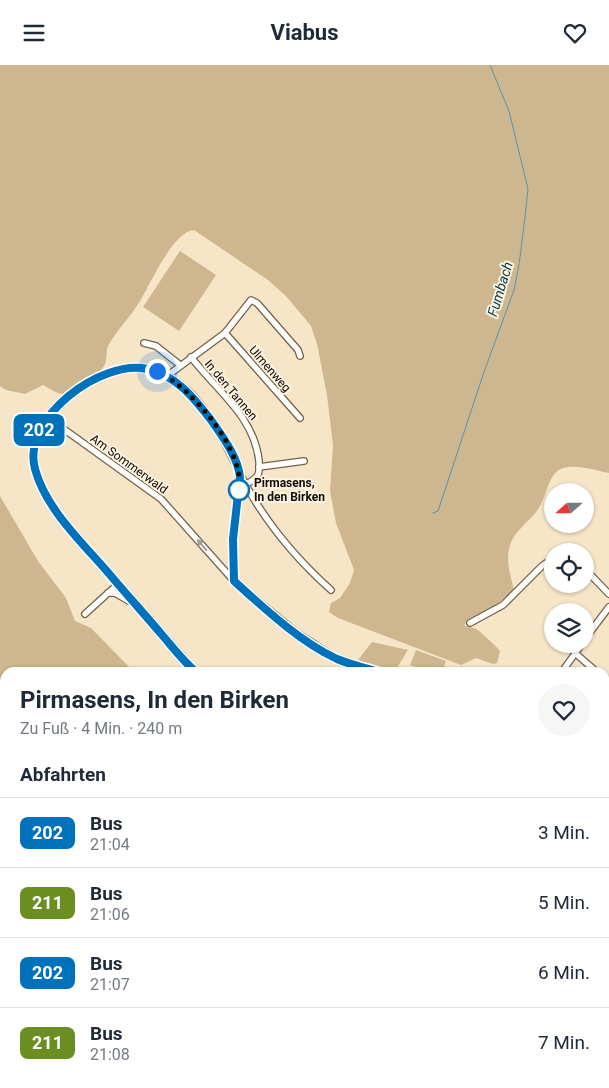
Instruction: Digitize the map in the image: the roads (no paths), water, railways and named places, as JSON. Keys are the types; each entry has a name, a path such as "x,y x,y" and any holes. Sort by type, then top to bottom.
{"street":[{"path":"167,376 190,357 226,333 246,303 253,300 299,351 300,356"},
{"name":"Ulmenweg","path":"226,333 300,418"},
{"path":"144,343 156,346 180,365"},
{"name":"In den Tannen","path":"190,357 250,426 257,445 259,467"},
{"path":"192,667 118,585 62,517 38,477 33,451 39,429 47,417 80,389 114,371 137,367 167,376 186,390 221,434 252,495 290,549 331,590"},
{"name":"Am Sommerwald","path":"47,417 161,499 234,581 289,627 329,654 363,667"},
{"path":"246,484 258,477 259,467 304,461"},
{"path":"234,581 233,539 238,501 239,469"},
{"path":"238,501 243,497 252,495"},
{"path":"470,623 503,605 544,564"},
{"path":"594,578 609,593"},
{"path":"85,614 118,585"},
{"path":"108,593 123,596 142,612"},
{"path":"594,627 609,607"},
{"path":"565,667 575,653 591,667"}],"waterway":[{"name":"Fumbach","path":"433,513 438,511 484,372 514,290 519,265 528,189 509,111 490,65"}],"place":[{"name":"Pirmasens, In den Birken","path":"239,490"}]}
